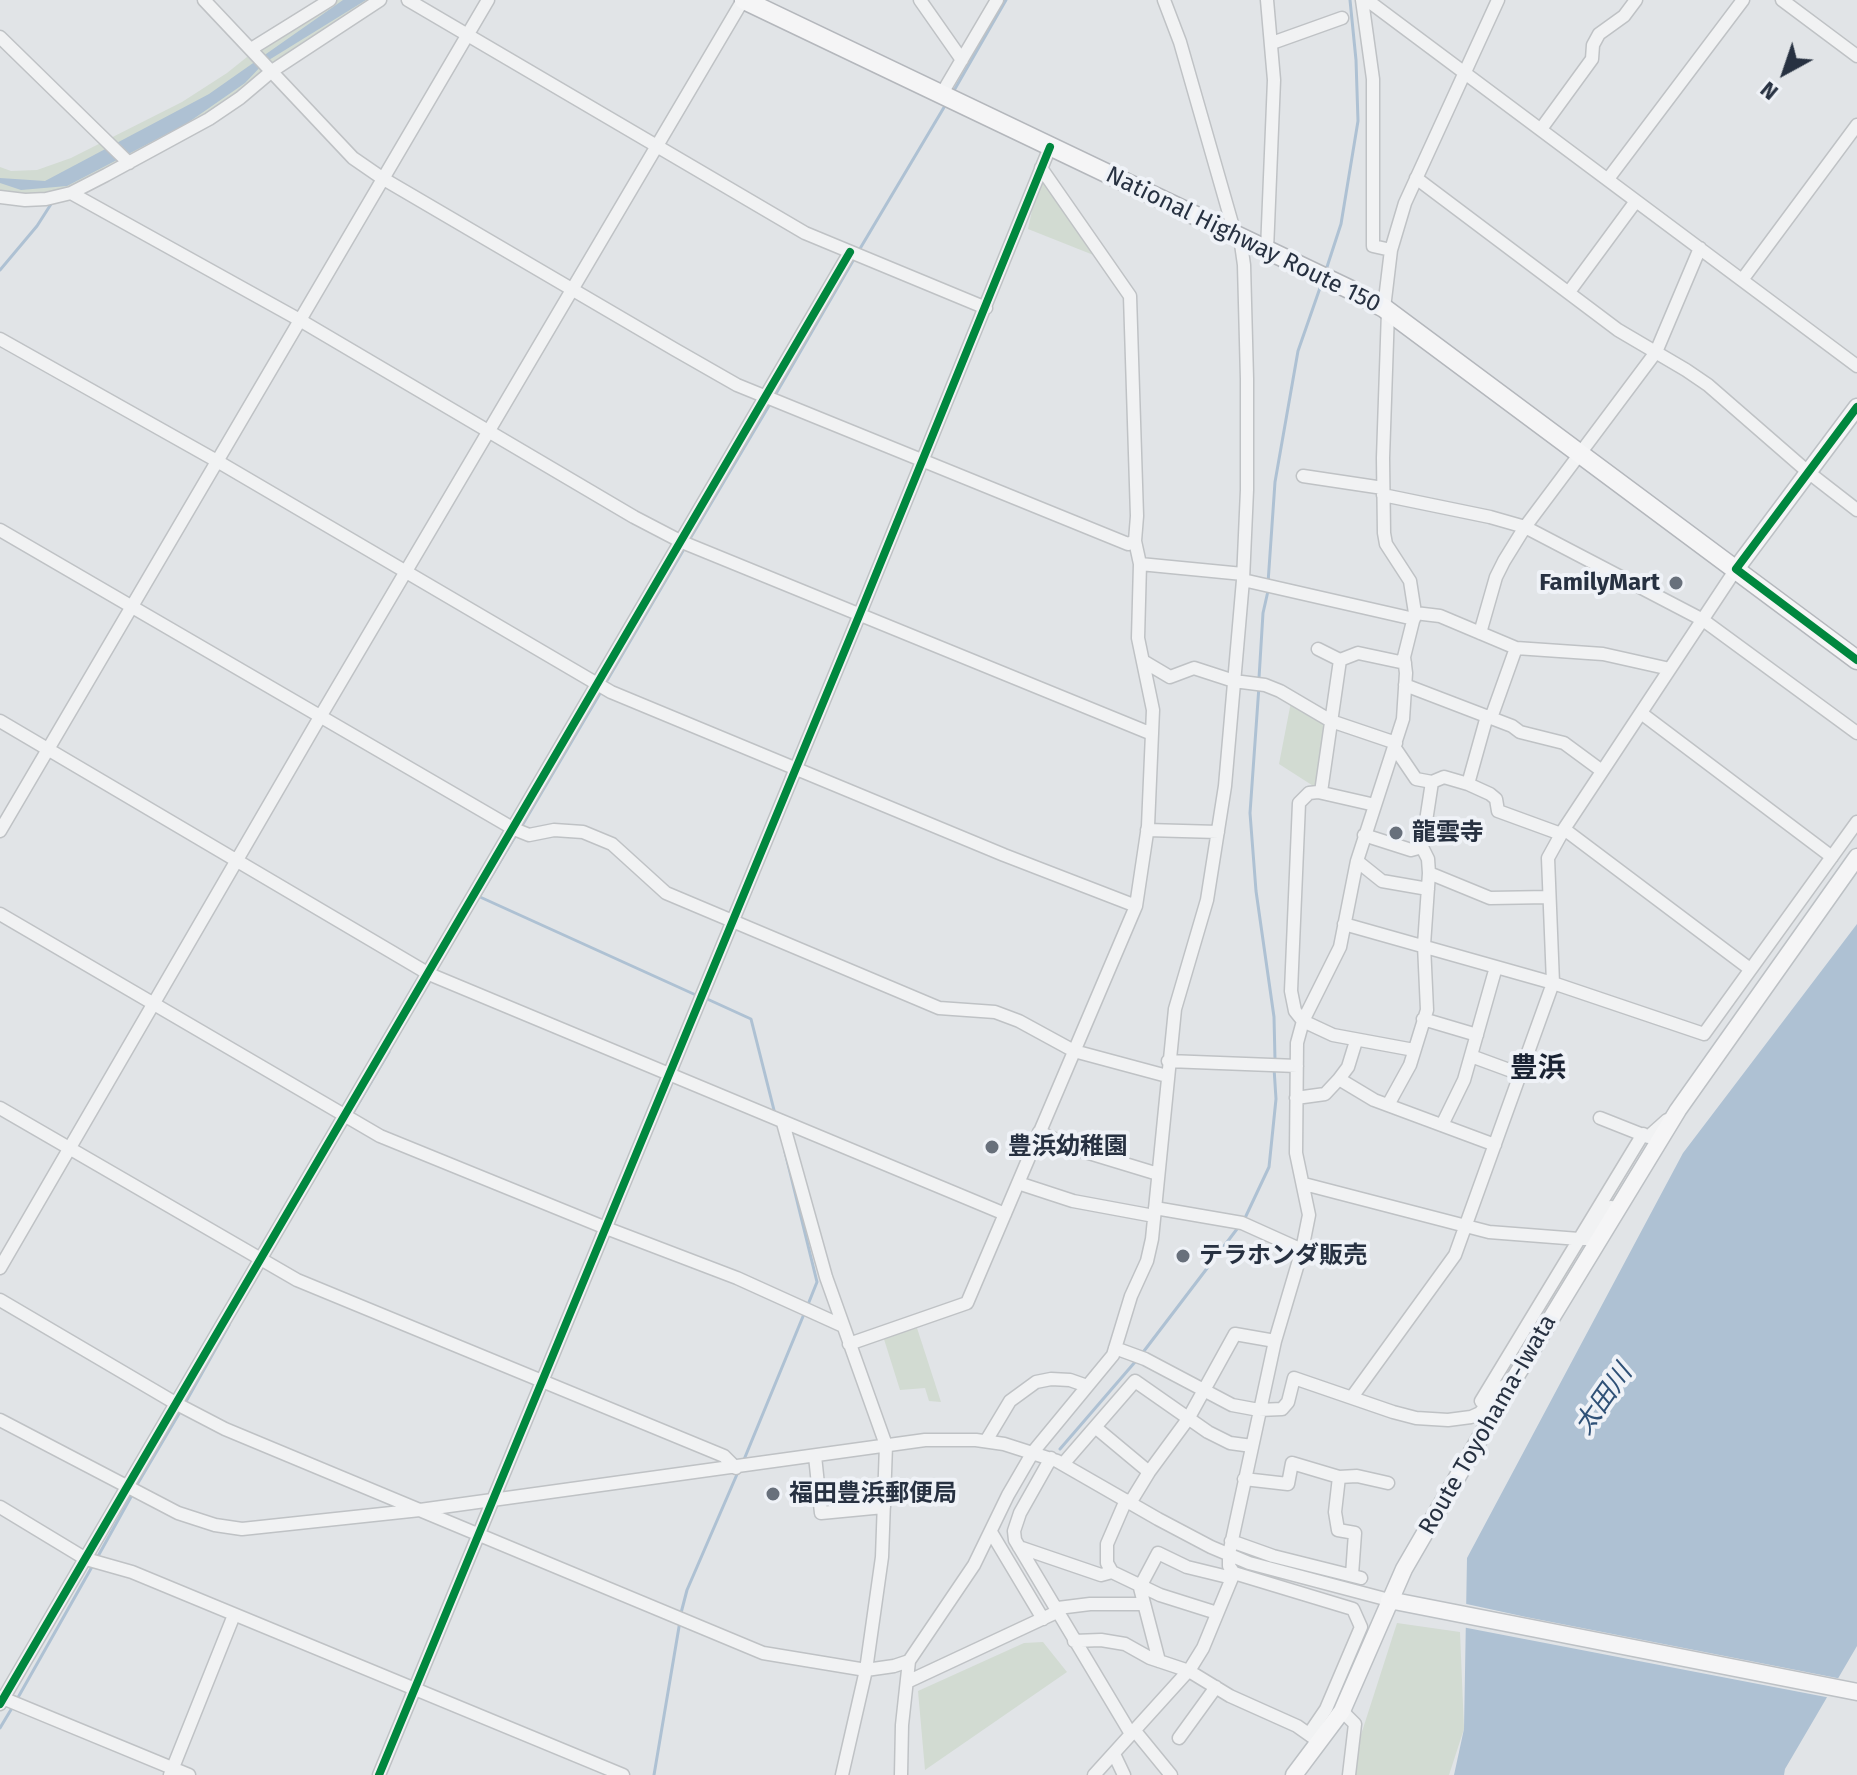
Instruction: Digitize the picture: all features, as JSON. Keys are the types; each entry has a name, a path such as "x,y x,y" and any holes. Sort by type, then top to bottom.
{"highway":[{"name":"National Highway Route 150","path":"744,0 1386,310 1857,660"}],"main road":[{"path":"1736,569 1857,407"},
{"name":"Route Toyohama-Iwata","path":"1294,1775 1314,1738 1342,1711 1389,1600 1513,1381 1630,1188 1678,1110 1857,857"},
{"path":"1389,1600 1857,1692"}],"street":[{"path":"204,0 353,158 382,178 737,385 1128,544 1135,541"},
{"path":"251,49 330,0"},
{"path":"0,197 46,199 71,193 129,163 209,119 272,71 380,0"},
{"path":"408,0 805,233 986,308"},
{"path":"0,831 488,0"},
{"path":"0,1268 320,717 744,0"},
{"path":"920,0 962,60"},
{"path":"941,95 997,0"},
{"path":"901,1775 909,1661 974,1565 1033,1452 1105,1366 1115,1348 1131,1296 1147,1261 1155,1212 1175,1009 1207,900 1218,832 1243,577 1247,490 1244,265 1180,42 1164,0"},
{"path":"1267,0 1274,80 1267,250"},
{"path":"1365,0 1857,366"},
{"path":"1365,0 1373,79 1373,246 1391,250"},
{"path":"1094,1775 1189,1671 1203,1648 1233,1576 1229,1566 1230,1548 1244,1479 1275,1341 1309,1215 1296,1153 1297,1043 1303,1021 1340,947 1364,835 1403,719 1405,663 1414,616 1410,581 1386,544 1383,492 1386,310 1391,250 1395,230 1416,178 1498,0"},
{"path":"1541,129 1592,59 1593,45 1599,34 1624,16 1636,0"},
{"path":"1608,179 1743,0"},
{"path":"1782,0 1857,56"},
{"path":"1272,43 1342,18"},
{"path":"0,37 129,163"},
{"path":"1742,280 1857,125"},
{"path":"379,1775 923,462 1050,147"},
{"path":"849,1344 967,1303 1136,906 1147,830 1153,710 1138,638 1140,564 1135,541 1137,516 1130,296 1041,168"},
{"path":"1416,178 1618,330 1708,385 1857,510"},
{"path":"71,193 298,319 634,517 682,542 1152,734"},
{"path":"1569,292 1636,201"},
{"path":"1480,633 1496,577 1525,527 1656,352 1700,248"},
{"path":"189,1775 172,1772 1,1700 129,1488 850,252"},
{"path":"0,339 217,461 597,685 795,769 1136,906"},
{"path":"1303,476 1525,527 1703,620 1857,733"},
{"path":"0,530 514,829 529,835 554,830 583,832 612,844 666,893 939,1008 995,1012 1074,1051 1167,1076"},
{"path":"1140,564 1243,577 1414,616 1440,616 1516,648 1603,654 1670,669"},
{"path":"1352,1397 1455,1255 1466,1226 1553,983 1548,858 1736,569"},
{"path":"1468,784 1489,717 1516,648"},
{"path":"1318,649 1340,660 1358,653 1405,663"},
{"path":"1321,792 1340,660"},
{"path":"1143,661 1170,677 1194,668 1234,681 1265,685 1331,721 1396,746 1416,779 1432,782 1444,777 1468,784 1496,799 1498,811 1563,831 1750,969"},
{"path":"1405,685 1520,732 1564,743 1602,771"},
{"path":"1641,713 1832,857"},
{"path":"0,721 429,974 1005,1214"},
{"path":"1388,1105 1402,1083 1427,1010 1424,945 1429,873 1428,859 1422,847 1432,782"},
{"path":"1375,805 1321,792 1309,793 1299,803 1291,991 1295,1011 1303,1021 1333,1035 1414,1050"},
{"path":"1344,924 1553,983 1704,1034 1857,822"},
{"path":"1147,830 1218,832"},
{"path":"1364,835 1411,850 1422,847"},
{"path":"1357,861 1382,881 1428,889"},
{"path":"1429,873 1490,898 1549,897"},
{"path":"0,914 380,1136 737,1278 843,1326"},
{"path":"1442,1125 1464,1080 1496,967"},
{"path":"1423,1019 1477,1035"},
{"path":"1296,1098 1325,1094 1348,1067 1356,1041"},
{"path":"1471,1056 1520,1074"},
{"path":"1168,1061 1297,1066"},
{"path":"1339,1079 1354,1090 1388,1105 1495,1145"},
{"path":"0,1108 297,1280 724,1456 736,1468"},
{"path":"1600,1118 1650,1136 1678,1110"},
{"path":"783,1123 826,1277 886,1445 882,1557 866,1670 842,1775"},
{"path":"1039,1132 1079,1150 1158,1174"},
{"path":"1471,1417 1643,1134"},
{"path":"1018,1183 1073,1201 1242,1223 1302,1250"},
{"path":"1304,1184 1489,1232 1579,1239 1587,1239 1619,1197 1630,1188"},
{"path":"1546,1291 1552,1296 1566,1283 1573,1283"},
{"path":"0,1300 225,1429 763,1653 866,1670 909,1661"},
{"path":"1217,1613 1160,1595 1112,1572 1107,1563 1107,1544 1128,1502 1188,1419 1235,1334 1275,1341"},
{"path":"1115,1348 1145,1359 1232,1405 1259,1410 1282,1409 1288,1402 1294,1378 1416,1418 1448,1420 1480,1413 1505,1383 1513,1381"},
{"path":"986,1441 1010,1401 1036,1382 1070,1380 1087,1386"},
{"path":"1171,1775 1133,1733 1074,1641 1015,1540 1014,1531 1020,1513 1057,1461 1095,1427 1135,1381 1188,1419 1230,1443 1252,1446"},
{"path":"0,1420 178,1513 215,1525 242,1529 420,1510 925,1440 986,1441 1057,1461 1128,1502 1297,1578 1389,1600"},
{"path":"1095,1427 1149,1472"},
{"path":"815,1456 821,1513 884,1507"},
{"path":"1244,1479 1288,1484 1292,1463 1339,1477 1357,1476 1388,1483"},
{"path":"1230,1548 1356,1577 1355,1533 1338,1530 1335,1512 1339,1477"},
{"path":"0,1507 86,1559 132,1572 623,1775"},
{"path":"991,1532 1043,1619"},
{"path":"1019,1547 1101,1575 1112,1572"},
{"path":"1074,1641 1101,1640 1125,1644 1159,1661 1189,1671 1297,1726 1314,1738 1361,1627 1353,1609 1233,1576 1187,1567 1158,1553 1140,1584 1159,1661"},
{"path":"907,1682 1058,1610 1090,1604 1143,1604"},
{"path":"172,1772 234,1615"},
{"path":"1179,1738 1216,1687"},
{"path":"1342,1711 1355,1724 1349,1775"},
{"path":"1114,1754 1124,1775"}],"shaded area":[{"path":"330,0 380,0 240,98 58,196 15,199 0,192 0,167 11,171 37,170 71,158 182,102 227,73 277,33"},
{"path":"1041,168 1106,260 1028,229"},
{"path":"1291,702 1328,722 1318,789 1279,764"},
{"path":"917,1328 941,1402 929,1401 925,1388 900,1390 883,1336"},
{"path":"1397,1623 1460,1632 1464,1729 1449,1775 1348,1775"},
{"path":"1043,1642 1067,1672 925,1770 918,1691 1024,1643"}],"water":[{"path":"343,0 366,0 264,63 245,83 186,124 67,186 21,190 0,183 0,178 45,181 209,94"},
{"name":"太田川","path":"1857,924 1857,1646 1784,1775 1454,1775 1464,1729 1467,1558 1683,1153"}],"pier":[{"path":"1462,1603 1842,1679 1831,1698 1462,1627"}],"waterway":[{"path":"952,94 1006,0"},
{"path":"1326,270 1341,224 1358,121 1350,0"},
{"path":"858,252 946,104"},
{"path":"0,270 37,226 53,201"},
{"path":"774,397 854,259"},
{"path":"1268,583 1275,482 1298,351 1321,285"},
{"path":"688,542 770,404"},
{"path":"605,684 684,549"},
{"path":"1259,678 1263,613 1268,591"},
{"path":"1259,686 1250,813 1256,891 1274,1017 1275,1060"},
{"path":"520,829 602,690"},
{"path":"479,897 516,835"},
{"path":"480,897 698,996"},
{"path":"705,998 751,1019 775,1114"},
{"path":"354,1111 389,1052"},
{"path":"1245,1218 1269,1167 1276,1099 1274,1068"},
{"path":"785,1152 817,1282 807,1307"},
{"path":"1144,1351 1237,1229"},
{"path":"743,1462 804,1314"},
{"path":"184,1405 229,1325"},
{"path":"1060,1449 1135,1362"},
{"path":"135,1488 180,1412"},
{"path":"681,1613 687,1590 738,1472"},
{"path":"97,1558 132,1495"},
{"path":"16,1701 93,1565"},
{"path":"654,1775 680,1621"},
{"path":"0,1728 12,1708"}],"cycle path":[{"path":"379,1775 1050,147"},
{"path":"0,1704 850,252"},
{"path":"1857,407 1736,569 1857,660"}],"place":[{"name":"FamilyMart","path":"1676,583"},
{"name":"龍雲寺","path":"1396,833"},
{"name":"豊浜幼稚園","path":"992,1147"},
{"name":"テラホンダ販売","path":"1183,1256"},
{"name":"福田豊浜郵便局","path":"773,1494"}],"district":[{"name":"豊浜","path":"1538,1069"}]}
